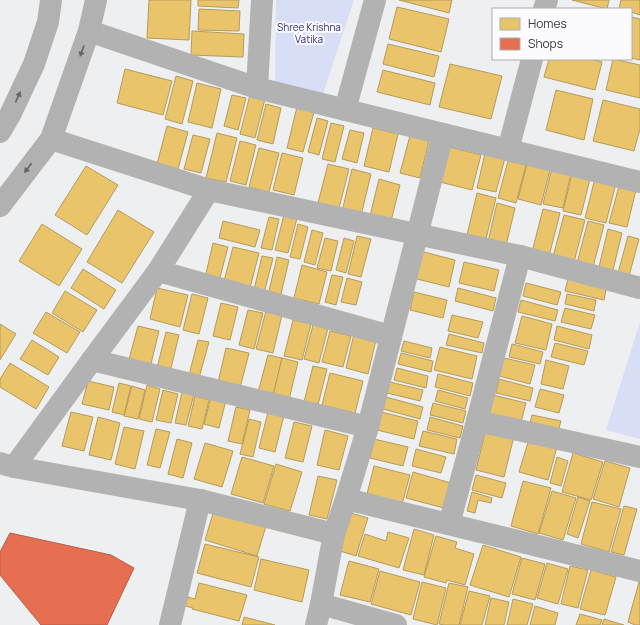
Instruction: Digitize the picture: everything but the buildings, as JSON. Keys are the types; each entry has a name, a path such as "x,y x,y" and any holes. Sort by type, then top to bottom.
{"main road":[{"path":"0,132 10,116 34,64 48,22 51,0"},
{"path":"0,206 50,138 89,31 96,0"}],"street":[{"path":"257,88 262,0"},
{"path":"345,110 375,0"},
{"path":"89,31 257,88 640,182"},
{"path":"508,150 532,60"},
{"path":"316,625 334,534 368,427 443,134"},
{"path":"50,138 209,190 520,256 640,288"},
{"path":"209,190 158,271 92,360 7,465 200,500 334,534"},
{"path":"449,524 520,256"},
{"path":"158,271 391,336"},
{"path":"92,360 368,427"},
{"path":"477,421 640,457"},
{"path":"346,499 640,571"},
{"path":"170,625 200,500"},
{"path":"321,604 396,625"}],"green space":[{"name":"Shree Krishna Vatika","path":"276,0 354,0 322,97 275,87"},
{"path":"640,322 640,439 606,430"}]}
